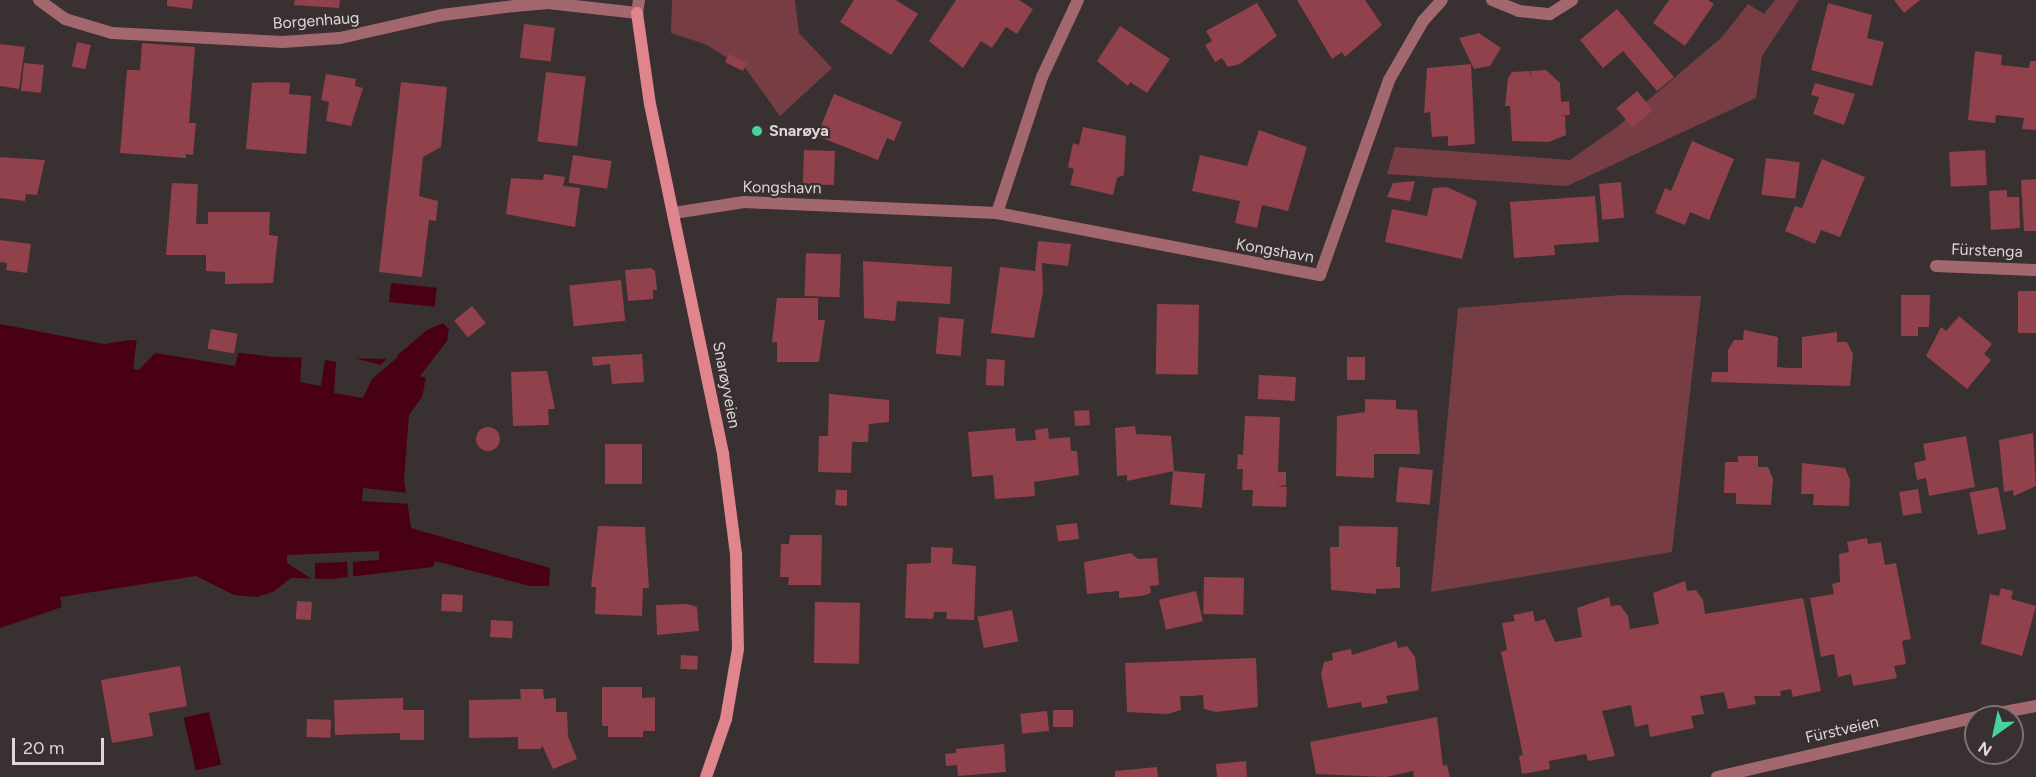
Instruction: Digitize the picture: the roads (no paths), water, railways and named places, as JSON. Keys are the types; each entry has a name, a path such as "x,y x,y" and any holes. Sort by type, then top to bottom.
{"street":[{"name":"Borgenhaug","path":"39,0 65,19 112,33 283,42 340,38 442,15 514,6 548,3 638,6"},
{"path":"997,213 1042,77 1078,0"},
{"name":"Kongshavn","path":"674,213 744,202 997,213 1320,275 1389,80 1423,21 1442,0"},
{"path":"1492,0 1519,11 1550,14 1572,0"},
{"name":"Snarøyveien","path":"638,6 650,104 723,454 736,554 738,649 726,719 706,777"},
{"name":"Fürstenga","path":"1936,266 2036,270"},
{"name":"Fürstveien","path":"1716,777 1964,720"}],"place":[{"name":"Snarøya","path":"757,131"}]}
